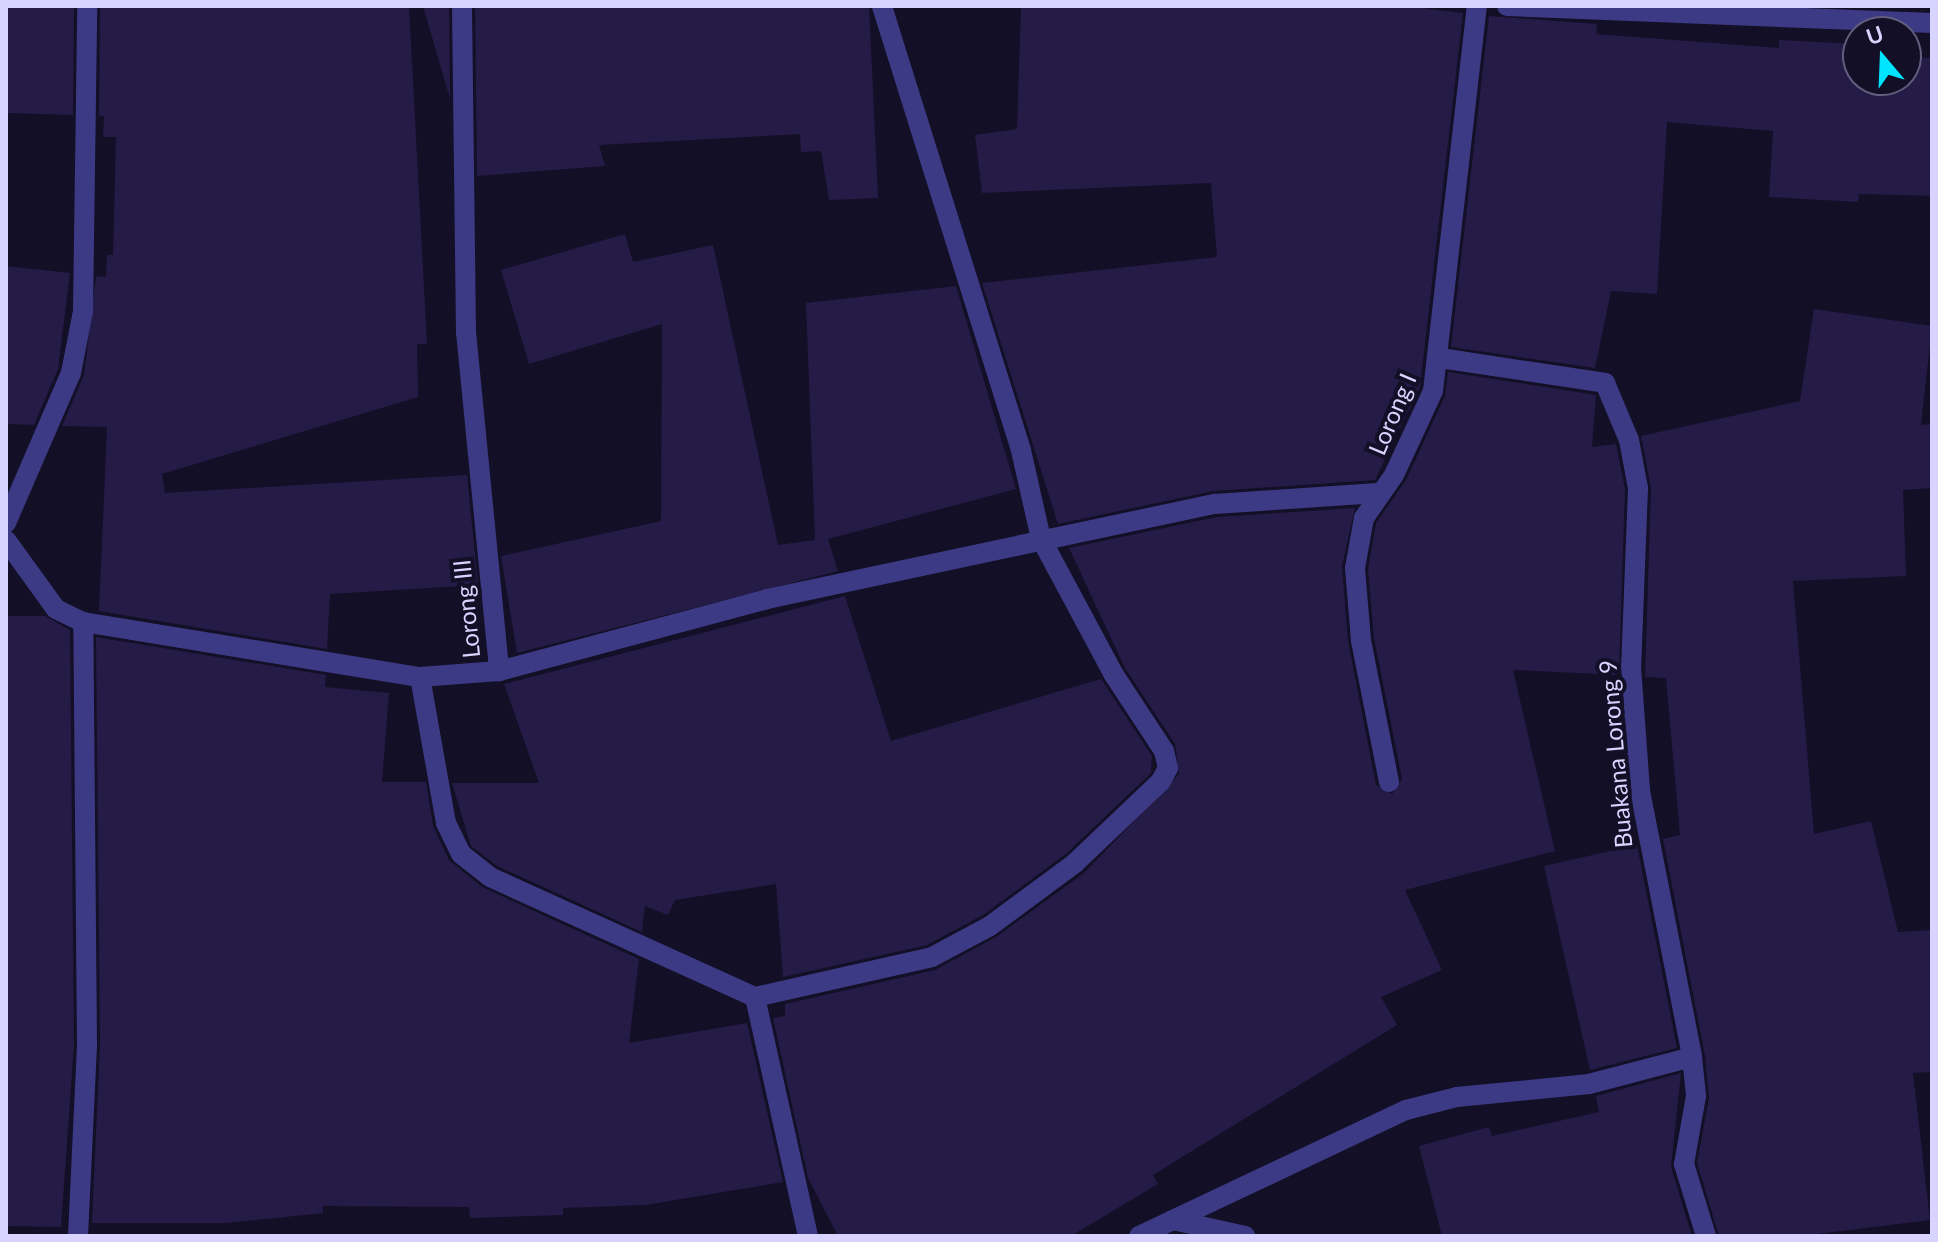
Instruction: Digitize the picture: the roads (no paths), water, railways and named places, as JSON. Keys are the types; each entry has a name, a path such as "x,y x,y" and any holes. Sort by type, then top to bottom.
{"street":[{"path":"6,523 48,436 83,311 87,6"},
{"name":"Lorong III","path":"6,540 56,609 83,622 420,677 499,671 466,332 462,6"},
{"path":"420,677 446,823 461,854 490,877 755,997 932,957 990,926 1075,863 1161,781 1168,768 1164,751 1114,675 1041,539 1021,450 882,6"},
{"name":"Lorong I","path":"1389,782 1361,640 1355,568 1364,518 1415,434 1440,358 1477,6"},
{"path":"1507,6 1932,23"},
{"name":"Buakana Lorong 9","path":"1440,358 1605,383 1629,440 1638,488 1631,667 1640,791 1692,1057 1696,1096 1684,1164 1706,1236"},
{"path":"499,671 767,599 1041,539 1215,504 1378,493"},
{"path":"78,1236 87,1045 83,622"},
{"path":"755,997 808,1236"},
{"path":"1139,1236 1406,1110 1457,1097 1575,1086 1692,1057"},
{"path":"1173,1220 1245,1236"}]}
